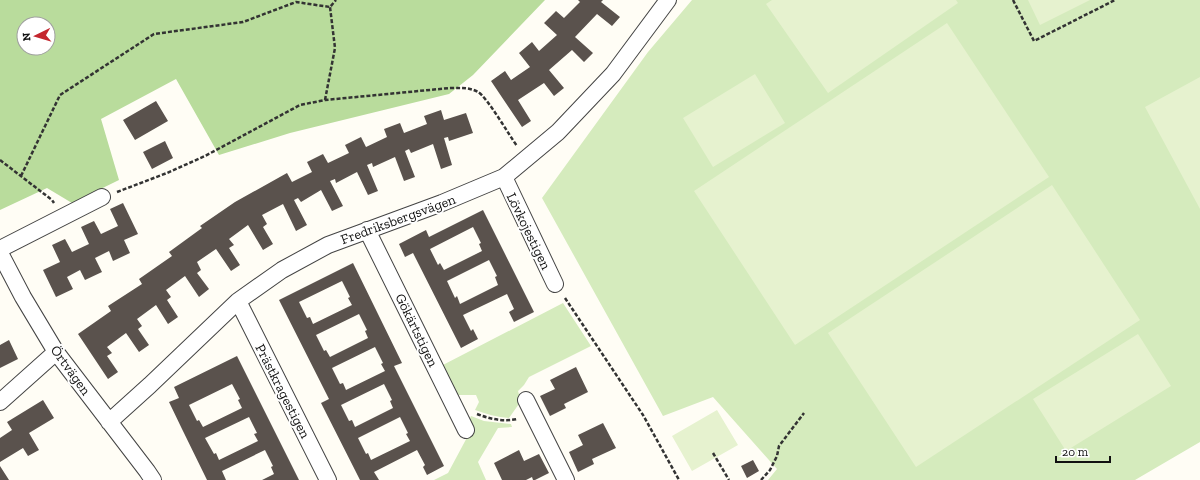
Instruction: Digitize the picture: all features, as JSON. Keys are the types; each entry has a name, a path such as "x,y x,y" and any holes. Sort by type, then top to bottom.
{"street":[{"name":"Fredriksbergsvägen","path":"110,422 238,301 282,270 328,245 442,203 504,177 558,132 613,74 668,0"},
{"name":"Lövkojestigen","path":"504,177 555,284"},
{"path":"0,249 102,197"},
{"name":"Gökärtstigen","path":"367,230 466,430"},
{"name":"Örtvägen","path":"0,253 23,297 56,352 153,480"},
{"name":"Prästkragestigen","path":"238,301 328,480"},
{"path":"0,402 56,352"},
{"path":"526,400 566,480"}],"path":[{"path":"325,100 335,48 330,7 336,0"},
{"path":"1014,0 1034,41 1114,0"},
{"path":"21,176 60,94 154,34 243,22 296,2 330,7"},
{"path":"102,197 167,173 205,156 300,105 325,100 450,88 467,88 480,93 526,160"},
{"path":"0,160 52,200 63,217"},
{"path":"555,284 643,415 679,480"},
{"path":"457,411 475,413 489,419 508,421 534,416"},
{"path":"761,480 770,470 777,456 779,446 804,413"},
{"path":"713,453 728,480"}],"green space":[{"path":"0,0 545,0 473,75 449,94 290,133 219,155 176,79 101,119 119,180 72,203 47,188 0,210"},
{"path":"692,0 1200,0 1200,442 1135,480 768,480 777,469 713,397 663,416 542,198 648,52"},
{"path":"772,0 956,0 958,3 828,93 766,4"},
{"path":"1028,0 1090,0 1040,25"},
{"path":"947,23 1049,177 795,345 694,191"},
{"path":"755,74 785,123 713,167 683,118"},
{"path":"1200,77 1200,209 1145,107"},
{"path":"1052,185 1140,320 916,467 828,333"},
{"path":"563,303 591,346 529,377 518,391 521,401 509,418 475,410 479,402 476,395 454,395 439,367"},
{"path":"1138,334 1171,386 1066,451 1033,399"},
{"path":"717,410 738,445 692,471 672,436"},
{"path":"471,416 484,421 511,424 512,427 498,428 478,462 486,480 434,480 448,473 471,430 468,423"}],"building":[{"path":"578,0 603,0 601,2 620,17 612,26 597,14 575,37 593,53 584,62 572,50 549,70 564,88 554,96 544,83 518,100 531,121 522,127 491,81 505,71 511,80 530,67 519,53 532,42 539,51 557,35 544,23 556,11 564,18 580,2"},
{"path":"156,101 168,121 135,140 123,120"},
{"path":"441,110 444,120 466,113 473,133 449,141 448,137 444,138 452,165 441,169 433,144 411,153 409,149 405,151 415,177 404,181 395,157 373,167 372,163 367,165 378,191 368,195 357,172 336,183 335,179 330,181 343,206 332,211 321,190 301,202 298,198 294,200 307,225 296,231 283,204 262,215 267,224 263,227 273,244 263,250 248,225 229,239 234,245 229,248 240,265 231,271 216,249 197,262 201,270 197,273 209,289 199,297 185,276 166,290 171,297 167,300 178,317 168,324 156,305 137,319 142,326 138,329 149,345 139,352 126,333 107,347 112,353 107,356 118,372 108,379 78,334 111,311 108,306 142,284 139,279 172,256 169,252 202,228 200,226 235,202 287,173 292,182 312,172 307,162 323,154 328,163 349,153 345,145 361,137 366,147 387,137 384,129 400,123 404,133 427,124 424,116"},
{"path":"165,141 173,158 152,169 143,152"},
{"path":"123,203 138,234 124,240 130,253 113,261 109,251 95,258 102,272 85,280 80,270 67,277 73,289 56,297 43,270 60,262 52,245 65,239 72,252 89,244 81,227 94,221 101,234 118,226 110,209"},
{"path":"483,210 534,312 514,322 509,312 514,309 507,294 463,315 471,331 473,329 478,339 461,348 413,253 405,257 399,244 426,230 429,237","holes":["473,227 481,243 479,244 482,251 444,270 440,263 438,265 430,249","489,260 497,276 495,277 498,285 460,304 457,296 455,298 447,281"]},
{"path":"353,263 402,363 394,366 444,466 427,475 423,467 425,465 417,450 374,472 379,480 360,480 321,403 329,399 279,300","holes":["342,281 350,297 348,298 352,305 313,324 310,317 307,318 299,302","359,314 367,330 365,331 368,338 330,357 326,350 324,351 316,335","375,347 383,363 381,364 385,371 346,390 343,383 340,384 332,368","384,384 392,400 390,401 393,408 355,427 352,420 349,421 341,405","400,417 408,433 406,434 410,441 371,460 368,453 366,454 358,438"]},
{"path":"9,340 18,359 0,368 0,345"},
{"path":"237,356 299,480 262,480 274,474 271,467 273,466 265,450 222,471 226,480 207,480 169,402 179,398 174,387","holes":["232,384 240,399 238,400 242,408 203,427 199,420 197,421 189,405","249,417 257,433 254,434 258,441 219,460 216,453 214,454 205,438"]},
{"path":"576,367 588,392 564,404 566,408 550,416 540,396 555,389 550,380"},
{"path":"43,400 54,418 29,433 39,450 28,456 23,448 0,462 0,438 12,430 7,422"},
{"path":"603,423 616,448 592,459 594,464 578,472 569,452 583,445 578,435"},
{"path":"519,450 524,461 539,454 549,473 535,480 533,480 532,477 526,480 502,480 494,463"},
{"path":"753,460 759,471 747,478 741,466"},
{"path":"0,466 9,480 0,480"}]}
